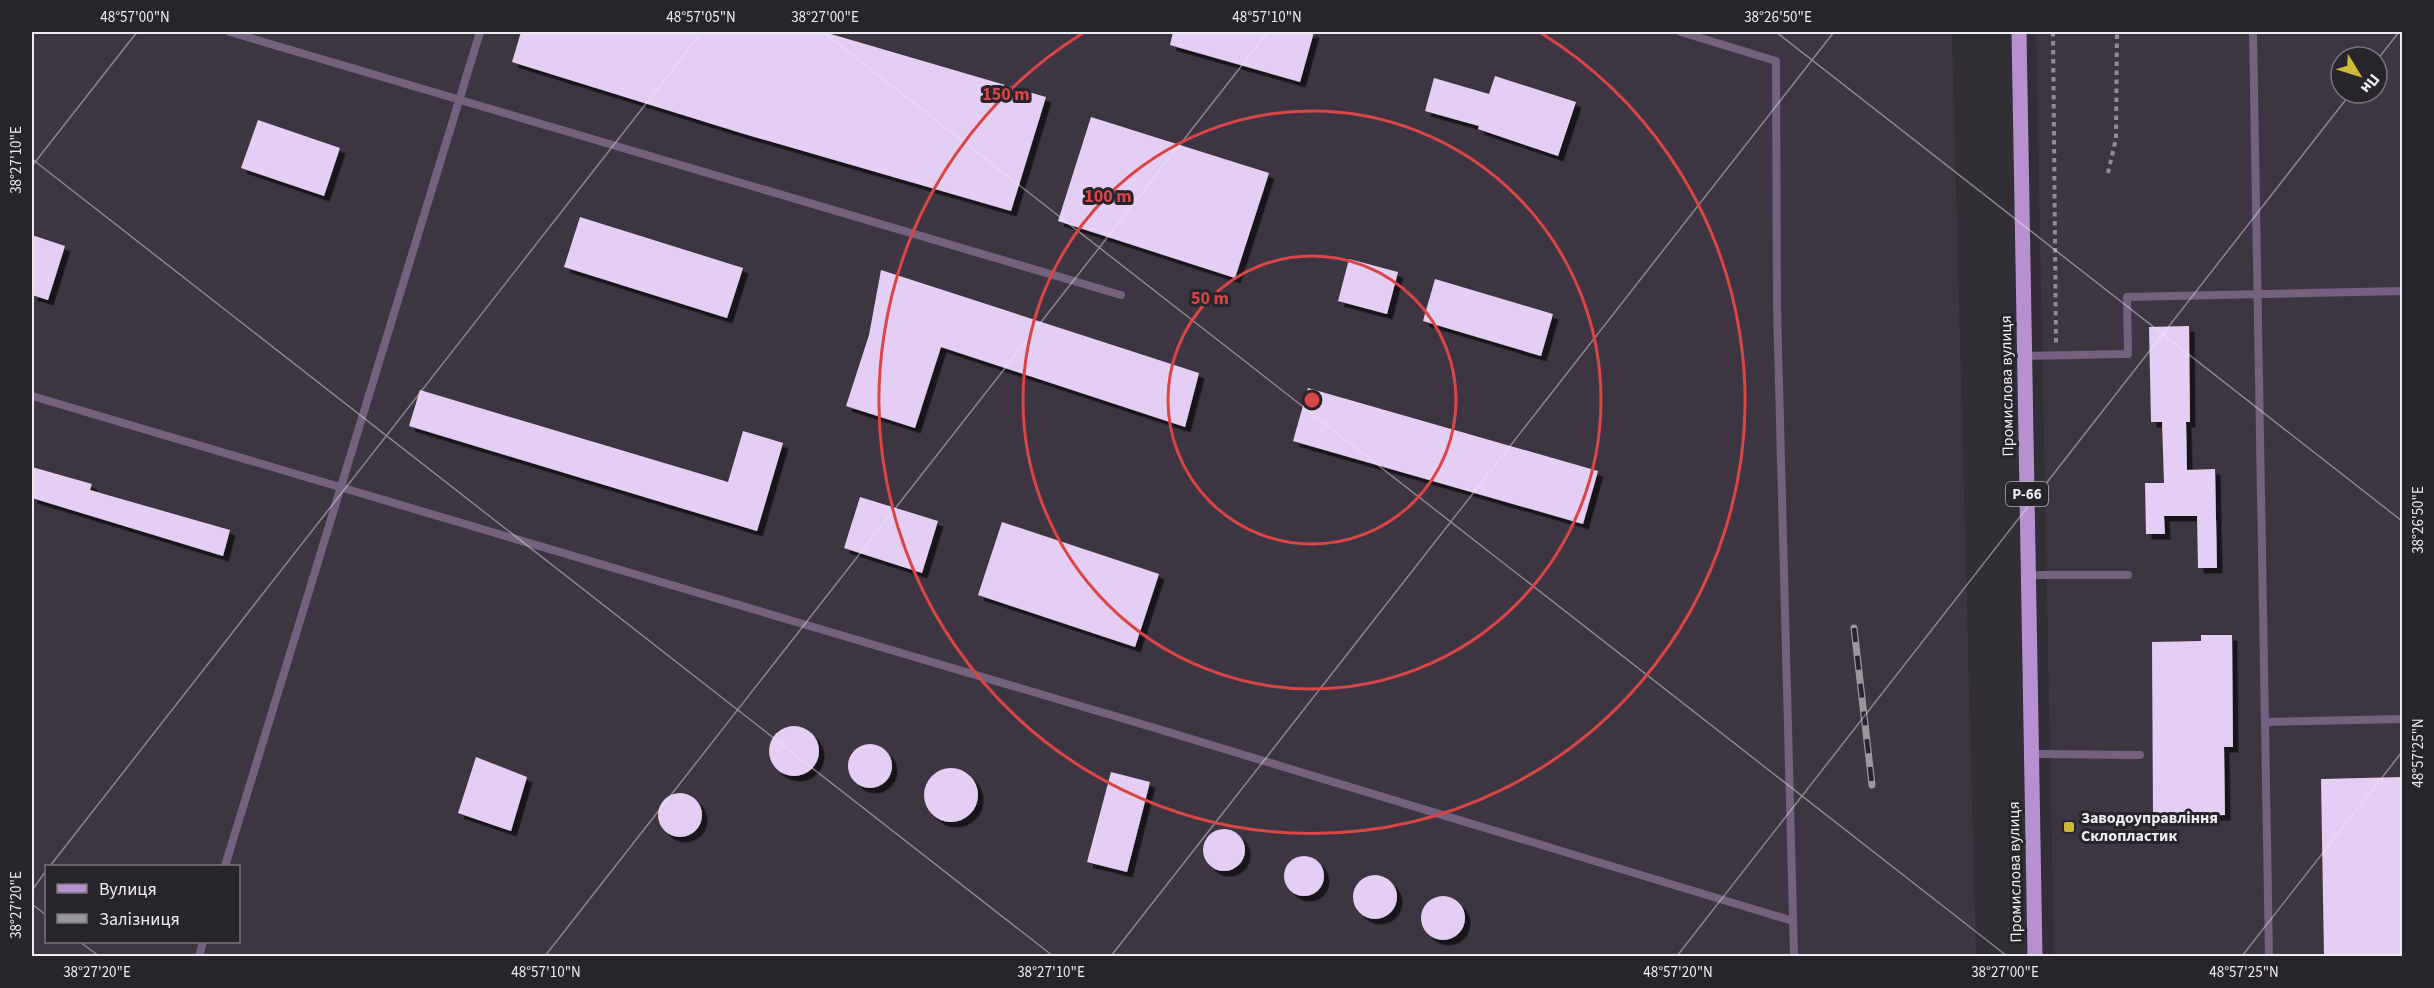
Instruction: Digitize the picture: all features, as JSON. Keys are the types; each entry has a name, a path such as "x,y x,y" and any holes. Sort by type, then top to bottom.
{"main road":[{"name":"Промислова вулиця","path":"2019,32 2035,957"}],"lane":[{"path":"230,32 1121,295"},
{"path":"226,865 480,32"},
{"path":"1681,32 1776,61 1777,308 1794,957"},
{"path":"2253,32 2269,957"},
{"path":"2024,356 2127,354 2127,297 2403,291"},
{"path":"32,396 1155,728 1793,921"},
{"path":"2028,575 2128,575"},
{"path":"2265,722 2403,719"},
{"path":"2031,754 2140,755"}],"path":[{"path":"2053,32 2056,355"},
{"path":"2108,173 2116,138 2114,118 2118,85 2117,32"}],"shaded area":[{"path":"32,32 1952,32 1976,956 32,956"},
{"path":"2036,32 2402,32 2402,956 2054,956"}],"building":[{"path":"521,32 824,32 1046,97 1011,211 741,133 512,62"},
{"path":"1173,32 1314,32 1300,82 1170,45"},
{"path":"1495,76 1576,102 1558,156 1478,129 1479,126 1425,111 1434,78 1489,94"},
{"path":"1091,117 1269,173 1235,278 1058,221"},
{"path":"258,120 340,148 324,196 241,168"},
{"path":"580,217 743,268 727,318 564,267"},
{"path":"32,235 65,246 48,300 32,295"},
{"path":"1349,259 1398,272 1387,314 1338,301"},
{"path":"881,270 1199,373 1185,427 941,347 915,428 846,406 869,335"},
{"path":"1435,279 1553,314 1541,356 1423,321"},
{"path":"2189,326 2190,422 2186,422 2187,470 2215,469 2217,568 2198,568 2197,516 2164,516 2165,534 2146,534 2145,483 2164,483 2162,422 2151,422 2149,327"},
{"path":"1308,388 1598,471 1583,524 1293,441"},
{"path":"420,390 728,482 743,431 783,443 757,531 409,426"},
{"path":"32,467 92,484 90,490 230,530 223,556 32,498"},
{"path":"860,497 938,521 922,573 844,548"},
{"path":"1002,522 1159,574 1135,647 978,595"},
{"path":"2201,635 2232,635 2233,747 2224,747 2225,815 2153,816 2152,642 2201,641"},
{"path":"789,726 799,726 812,733 819,746 819,756 812,769 799,776 789,776 780,772 773,765 769,756 769,746 773,737 780,730"},
{"path":"870,744 885,751 892,766 885,781 870,788 855,781 848,766 855,751"},
{"path":"476,757 527,777 511,831 458,813"},
{"path":"946,768 956,768 966,772 974,780 978,795 974,810 966,818 956,822 946,822 936,818 928,810 924,800 924,790 928,780 936,772"},
{"path":"1111,772 1150,782 1127,872 1087,862"},
{"path":"2403,777 2403,957 2324,957 2321,779"},
{"path":"680,793 695,800 702,815 695,830 680,837 665,830 658,815 665,800"},
{"path":"1224,829 1239,835 1245,850 1239,865 1224,871 1209,865 1203,850 1209,835"},
{"path":"1304,856 1312,857 1318,862 1323,868 1323,884 1318,890 1312,895 1304,896 1296,895 1290,890 1285,884 1284,876 1285,868 1290,862 1296,857"},
{"path":"1375,875 1390,882 1397,897 1390,912 1375,919 1360,912 1353,897 1360,882"},
{"path":"1443,896 1459,902 1465,918 1459,934 1443,940 1427,934 1421,918 1427,902"}],"railway":[{"path":"1854,628 1872,785"}],"place":[{"name":"Заводоуправління Склопластик","path":"2069,827"}]}
